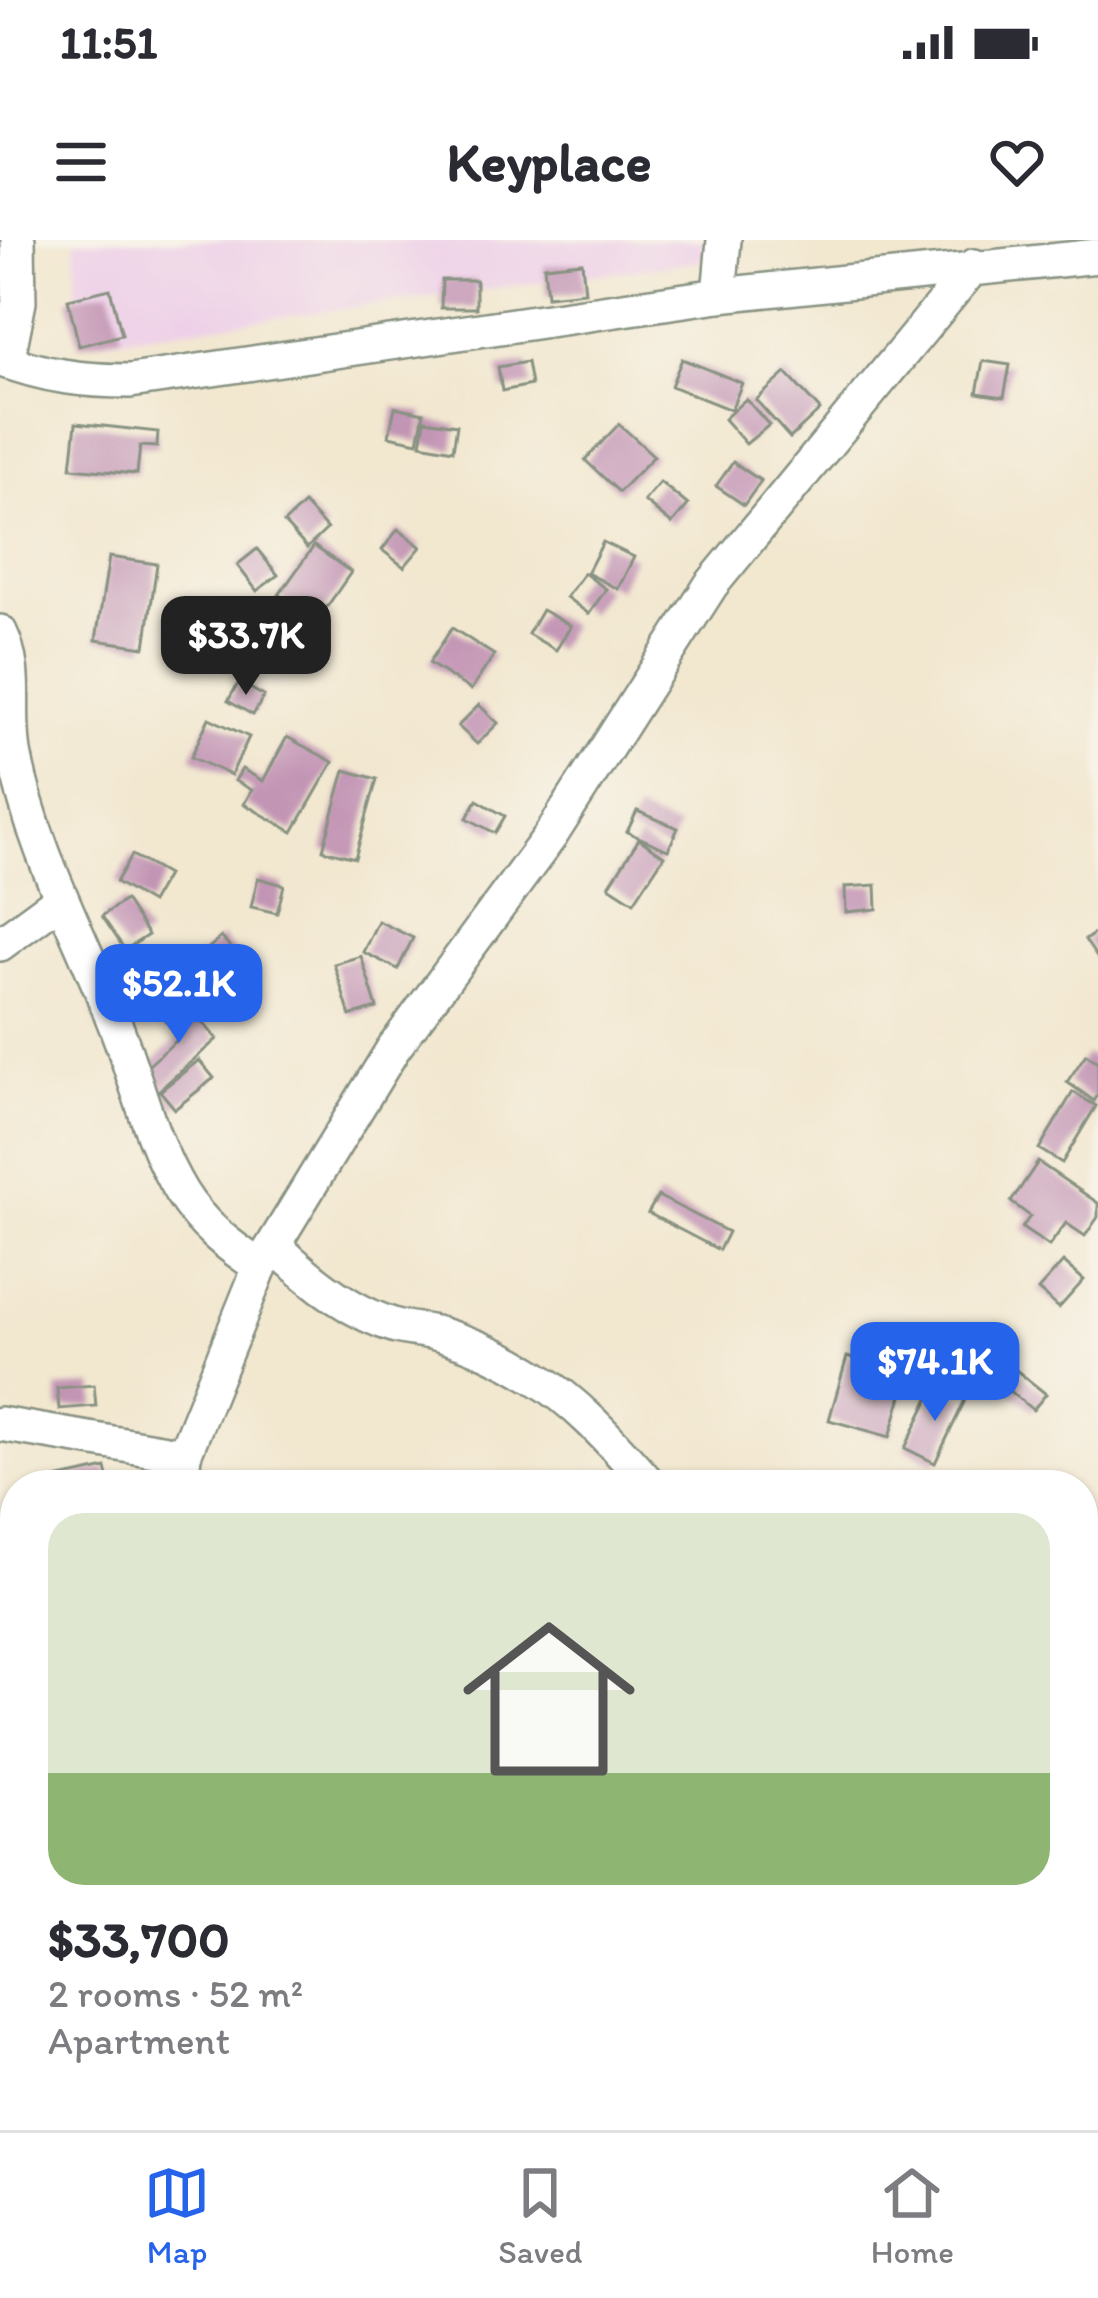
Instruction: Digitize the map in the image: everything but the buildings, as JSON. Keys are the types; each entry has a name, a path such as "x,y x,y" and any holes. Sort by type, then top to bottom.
{"street":[{"path":"18,240 19,302 3,360 33,372 80,381 130,381 719,295 1098,256"},
{"path":"719,295 724,240"},
{"path":"0,1424 182,1470 267,1256 393,1049 550,835 711,585 974,266"},
{"path":"0,632 13,670 14,755 61,898 121,1040 155,1144 184,1196 214,1235 267,1256 394,1325 442,1335 537,1378 584,1415 636,1470"},
{"path":"0,944 61,898"}],"shaded area":[{"path":"75,240 722,240 723,258 78,344"}]}
